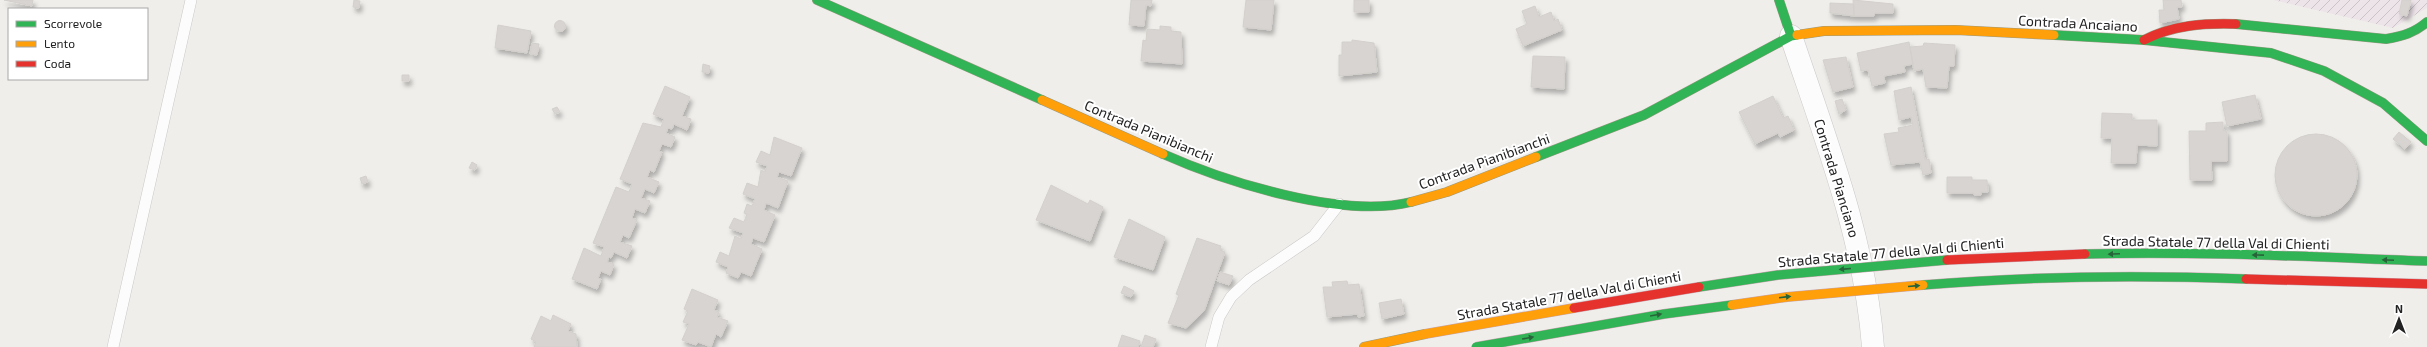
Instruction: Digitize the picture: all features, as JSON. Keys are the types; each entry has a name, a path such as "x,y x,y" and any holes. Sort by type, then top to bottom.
{"main road":[{"name":"Contrada Pianibianchi","path":"817,0 1190,166 1278,193 1339,204 1368,206 1405,203 1447,192 1517,166 1644,115 1791,36"},
{"path":"1779,0 1791,36"},
{"name":"Contrada Ancaiano","path":"1791,36 1824,31 1956,30 2144,40 2154,33 2167,28 2235,24 2305,29 2372,38 2388,38 2412,33 2427,22"},
{"path":"2144,40 2271,53 2324,71 2383,103 2427,141"},
{"name":"Strada Statale 77 della Val di Chienti","path":"1364,347 1605,302 1778,275 1973,258 2130,253 2299,256 2427,261"},
{"path":"1476,347 1664,314 1779,298 1980,280 2130,275 2427,284"}],"street":[{"name":"Contrada Pianciano","path":"1791,36 1850,214 1872,326 1873,347"}],"lane":[{"path":"113,347 191,0"},
{"path":"1211,347 1220,317 1231,297 1249,280 1314,236 1339,204"}],"shaded area":[{"path":"2273,0 2427,0 2427,8 2393,28"}],"building":[{"path":"4,0 33,0 32,6"},
{"path":"354,0 360,1 359,8 353,7"},
{"path":"1131,0 1152,0 1151,6 1146,5 1144,26 1129,25"},
{"path":"1246,0 1274,0 1271,30 1243,27"},
{"path":"1354,0 1369,0 1369,12 1354,12"},
{"path":"1853,0 1893,4 1893,13 1875,13 1874,16 1854,16"},
{"path":"2163,0 2181,0 2182,7 2177,7 2179,19 2160,23 2159,10 2164,10"},
{"path":"2402,0 2411,0 2407,16 2399,14"},
{"path":"1830,3 1854,4 1854,16 1830,13"},
{"path":"1535,6 1539,17 1551,12 1554,21 1558,19 1562,30 1523,46 1516,29 1527,24 1522,11"},
{"path":"558,21 562,21 564,22 564,30 558,31 555,28 555,24"},
{"path":"498,25 531,31 527,53 495,48"},
{"path":"1160,26 1171,27 1171,31 1181,32 1182,64 1141,61 1143,40 1146,41 1147,29 1160,30"},
{"path":"1352,40 1374,43 1377,72 1339,76 1339,55 1342,55 1342,42 1352,42"},
{"path":"1909,42 1913,64 1904,66 1905,72 1884,76 1885,83 1872,86 1868,70 1861,71 1857,53"},
{"path":"532,43 539,44 537,55 530,54"},
{"path":"1924,43 1955,45 1954,66 1949,66 1947,88 1926,87 1923,69 1914,71 1910,47 1923,46"},
{"path":"1533,56 1565,57 1564,89 1531,87"},
{"path":"1846,57 1853,87 1833,92 1823,60"},
{"path":"703,64 710,66 709,73 702,72"},
{"path":"402,75 409,75 409,81 402,81"},
{"path":"665,86 690,97 682,116 691,119 687,130 674,124 672,129 668,128 666,133 675,137 671,147 662,144 659,151 662,152 654,172 650,170 647,177 659,182 654,193 645,189 641,198 650,201 645,213 635,209 632,218 637,220 629,238 623,235 620,242 632,246 627,258 614,252 611,258 609,257 607,262 614,264 610,275 601,271 598,278 601,279 597,289 572,279 584,248 601,256 604,247 593,243 616,187 629,192 632,184 620,179 643,123 661,127 664,119 653,114"},
{"path":"1911,87 1925,160 1929,159 1931,173 1923,175 1920,162 1891,165 1884,134 1899,132 1898,128 1913,125 1911,117 1899,120 1894,91"},
{"path":"2255,95 2261,119 2227,126 2222,102"},
{"path":"1773,96 1783,118 1788,116 1794,130 1780,137 1778,133 1755,144 1739,112"},
{"path":"1842,99 1846,110 1839,114 1835,101"},
{"path":"557,107 560,112 555,114 552,109"},
{"path":"2102,113 2132,114 2132,120 2157,120 2157,146 2137,145 2136,163 2111,163 2112,138 2101,138"},
{"path":"2223,122 2223,130 2227,131 2227,161 2211,161 2212,180 2190,180 2189,131 2206,131 2206,123"},
{"path":"2399,132 2411,142 2405,149 2393,139"},
{"path":"2308,134 2324,134 2339,141 2350,152 2357,167 2357,183 2354,191 2345,204 2332,213 2324,216 2308,216 2293,209 2282,198 2275,183 2275,167 2282,152 2293,141"},
{"path":"774,137 802,148 791,176 779,172 777,177 788,181 778,208 766,203 764,210 775,215 764,242 753,238 751,244 762,249 751,276 741,272 738,278 726,273 728,267 716,262 720,252 729,256 735,236 741,239 743,233 729,228 734,218 744,222 747,214 744,213 747,204 752,206 755,199 743,194 747,183 758,187 761,170 765,172 767,166 756,162 761,151 770,155"},
{"path":"472,162 477,165 475,170 469,168"},
{"path":"366,176 368,182 362,184 360,178"},
{"path":"1947,177 1972,177 1972,180 1987,180 1988,192 1981,192 1981,195 1974,195 1974,193 1947,193"},
{"path":"1051,185 1088,204 1090,200 1103,207 1090,241 1036,220"},
{"path":"1129,219 1165,237 1153,270 1114,257"},
{"path":"1197,238 1221,246 1220,250 1225,252 1204,311 1186,328 1168,323 1179,295 1176,294"},
{"path":"1220,272 1233,276 1229,285 1217,281"},
{"path":"1347,281 1348,285 1359,284 1364,316 1358,317 1358,314 1327,317 1323,287 1333,287 1332,282"},
{"path":"1124,286 1134,291 1131,297 1121,293"},
{"path":"692,289 718,300 714,310 719,312 717,317 728,321 721,337 716,334 711,347 698,342 696,345 682,340 689,324 683,322 688,311 684,309"},
{"path":"1401,299 1404,314 1382,319 1379,303"},
{"path":"553,315 571,324 568,331 576,334 577,347 534,347 536,342 531,339 541,316 551,321"},
{"path":"1122,335 1140,341 1138,347 1118,347"},
{"path":"1145,335 1156,339 1153,347 1141,347"}],"traffic: fast":[{"path":"817,0 1042,100"},
{"path":"1779,0 1791,36"},
{"path":"2236,24 2386,39 2408,34 2427,22"},
{"path":"1536,157 1644,115 1791,36 1797,35"},
{"path":"2054,35 2144,40 2271,53 2324,71 2383,103 2427,141"},
{"path":"1163,154 1219,176 1251,186 1319,202 1352,206 1383,206 1411,202"},
{"path":"2085,254 2213,254 2427,261"},
{"path":"1699,287 1778,275 1947,260"},
{"path":"1923,285 2084,277 2246,279"},
{"path":"1476,347 1664,314 1732,305"}],"traffic: slow":[{"path":"1797,35 1824,31 1956,30 2054,35"},
{"path":"1042,100 1163,154"},
{"path":"1411,202 1447,192 1536,157"},
{"path":"1732,305 1787,297 1923,285"},
{"path":"1425,334 1574,308"},
{"path":"1364,347 1425,334"}],"traffic: jam":[{"path":"2144,40 2177,28 2212,24 2236,24"},
{"path":"1947,260 2085,254"},
{"path":"2246,279 2427,284"},
{"path":"1574,308 1699,287"}]}
